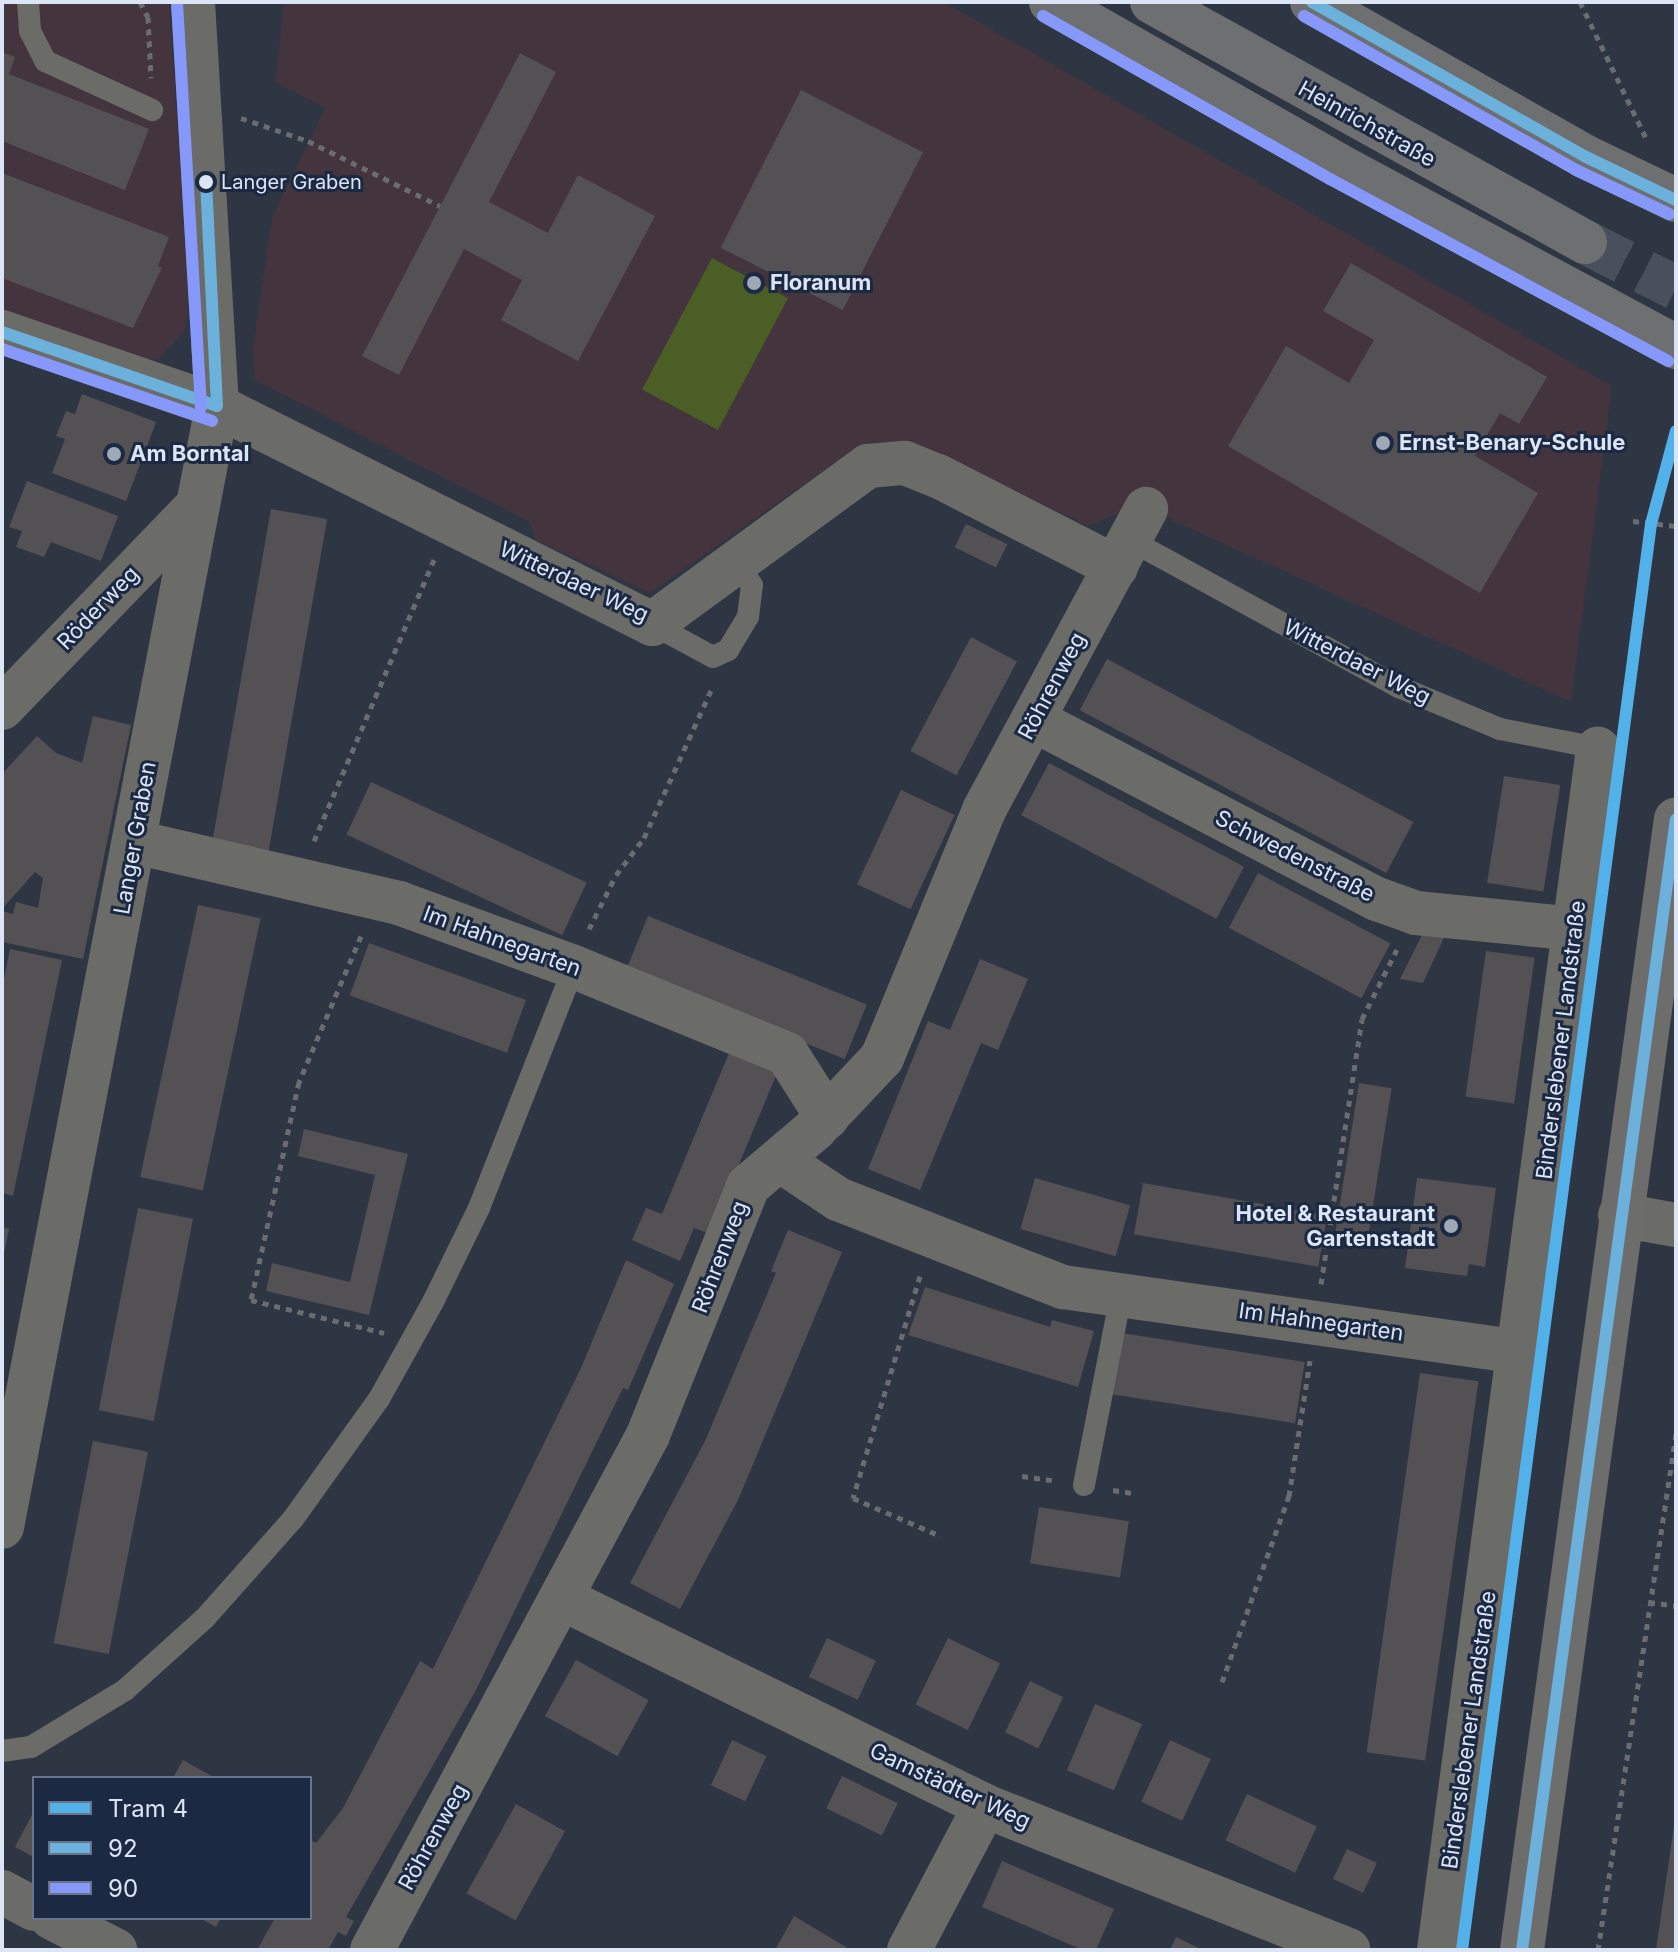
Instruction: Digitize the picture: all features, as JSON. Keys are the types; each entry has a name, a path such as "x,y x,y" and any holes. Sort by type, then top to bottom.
{"highway":[{"path":"1051,2 1338,165 1676,347"},
{"name":"Heinrichstraße","path":"1152,2 1592,230 1208,2"},
{"path":"1312,2 1584,156 1676,200"}],"main road":[{"path":"1522,1950 1676,819"},
{"path":"1620,1215 1676,1030"}],"street":[{"name":"Langer Graben","path":"2,1527 135,842 194,509 217,406 202,105 193,2"},
{"name":"Witterdaer Weg","path":"2,332 217,406 652,624 868,466 905,463 1131,539"},
{"name":"Röderweg","path":"2,708 194,509"},
{"name":"Röhrenweg","path":"372,1950 563,1599 648,1435 748,1186 781,1161 882,1058 984,810 1131,539"},
{"name":"Schwedenstraße","path":"1034,720 1377,899 1416,913 1575,929"},
{"name":"Binderslebener Landstraße","path":"1439,1950 1522,1352 1598,748"},
{"name":"Im Hahnegarten","path":"135,842 377,897 574,967 787,1054 827,1117"},
{"name":"Im Hahnegarten","path":"781,1161 838,1199 1063,1287 1315,1320 1522,1352"},
{"path":"1620,1215 1676,1225"},
{"name":"Gamstädter Weg","path":"563,1599 985,1806 1348,1950"},
{"path":"909,1950 985,1806"},
{"path":"2,1892 32,1908"},
{"path":"56,1920 115,1950"}],"lane":[{"path":"28,2 30,31 45,61 152,110"},
{"name":"Witterdaer Weg","path":"1131,539 1399,687 1500,729 1598,748"},
{"path":"652,624 713,657 728,650 748,617 752,585 736,563"},
{"path":"2,1751 31,1747 125,1690 205,1618 293,1519 379,1399 412,1340 479,1208 574,967"},
{"path":"1084,1485 1121,1295"}],"path":[{"path":"140,2 148,17 152,110"},
{"path":"1580,2 1647,140"},
{"path":"202,105 308,141 440,206"},
{"path":"1633,521 1676,526"},
{"path":"299,877 450,522"},
{"path":"574,967 598,907 644,838 683,759 713,688 713,657"},
{"path":"377,897 299,1082 251,1300 412,1340"},
{"path":"1222,1682 1289,1496 1362,1019 1416,913"},
{"path":"932,1236 853,1498 941,1536"},
{"path":"1598,1950 1676,1434"},
{"path":"1649,1602 1676,1606"}],"shaded area":[{"path":"2,2 169,2 189,300 185,330 159,359 128,360 2,313"},
{"name":"Floranum","path":"284,2 944,2 1612,386 1571,702 1130,501 1117,514 1088,526 928,449 898,441 861,444 650,593 536,540 530,522 255,380 253,348 272,218 325,108 275,82"}],"green space":[{"path":"712,258 788,298 718,430 642,390"}],"building":[{"path":"2,52 15,57 9,74 149,129 125,190 2,141"},
{"path":"520,53 556,72 489,202 548,233 578,175 655,216 578,361 501,320 522,280 464,249 399,375 362,356"},
{"path":"801,90 923,152 843,310 721,248"},
{"path":"2,173 169,237 158,266 162,268 133,328 2,278"},
{"path":"1351,263 1547,377 1519,424 1500,413 1475,456 1538,493 1480,593 1228,446 1286,346 1349,383 1374,340 1323,311"},
{"path":"82,394 156,422 126,501 52,473 65,439 56,436 66,411 75,414"},
{"path":"27,481 118,516 101,561 51,542 44,557 16,547 22,531 9,527"},
{"path":"271,509 327,519 268,852 212,842"},
{"path":"966,524 1007,544 996,568 955,547"},
{"path":"971,637 1017,661 956,775 910,751"},
{"path":"1107,659 1413,822 1386,873 1080,710"},
{"path":"93,716 131,725 83,959 2,942 2,911 13,914 16,902 38,908 43,878 35,872 2,909 2,774 37,736 56,753 82,763"},
{"path":"1049,763 1244,867 1216,919 1021,815"},
{"path":"1504,776 1560,785 1543,892 1487,883"},
{"path":"371,782 587,883 562,935 346,835"},
{"path":"901,790 954,815 911,909 857,884"},
{"path":"1258,873 1390,943 1361,998 1229,928"},
{"path":"198,905 261,918 203,1190 140,1177"},
{"path":"648,916 867,1004 845,1059 626,971"},
{"path":"1426,927 1447,931 1423,983 1400,979"},
{"path":"369,943 526,1000 507,1053 350,996"},
{"path":"10,949 62,960 13,1196 2,1193 2,989"},
{"path":"1486,951 1535,958 1514,1103 1466,1097"},
{"path":"980,959 1028,979 998,1050 981,1043 920,1190 868,1169 928,1021 950,1030"},
{"path":"729,1053 777,1073 710,1234 694,1228 680,1261 632,1240 646,1208 662,1214"},
{"path":"1359,1083 1392,1088 1368,1237 1335,1232"},
{"path":"304,1129 408,1154 369,1315 266,1291 272,1263 350,1282 375,1175 298,1156"},
{"path":"1035,1178 1130,1205 1116,1256 1020,1229"},
{"name":"Hotel & Restaurant Gartenstadt","path":"1417,1178 1496,1188 1485,1267 1469,1264 1467,1276 1405,1268"},
{"path":"1143,1183 1327,1215 1318,1267 1134,1234"},
{"path":"138,1208 193,1219 154,1421 99,1410"},
{"path":"2,1227 9,1229 3,1258 2,1258"},
{"path":"788,1230 842,1252 738,1500 680,1609 630,1583 705,1441 776,1273 771,1271"},
{"path":"626,1260 674,1284 628,1390 623,1388 476,1690 346,1917 354,1921 346,1936 338,1932 328,1950 257,1950 274,1920 312,1920 312,1841 316,1843 343,1808 420,1661 433,1669 581,1368"},
{"path":"925,1287 1050,1327 1052,1320 1094,1331 1078,1387 908,1335"},
{"path":"1122,1333 1305,1362 1295,1423 1112,1394"},
{"path":"1420,1373 1478,1381 1425,1760 1367,1752"},
{"path":"93,1441 148,1452 109,1654 54,1643"},
{"path":"1039,1507 1129,1521 1120,1578 1030,1563"},
{"path":"827,1638 876,1661 858,1700 809,1677"},
{"path":"948,1638 1000,1663 968,1730 916,1705"},
{"path":"576,1660 649,1700 618,1756 545,1716"},
{"path":"1030,1681 1063,1697 1038,1748 1005,1732"},
{"path":"1095,1704 1142,1724 1114,1790 1067,1770"},
{"path":"732,1740 766,1756 745,1801 711,1785"},
{"path":"1170,1740 1211,1759 1182,1821 1141,1802"},
{"path":"183,1760 211,1776 174,1776"},
{"path":"842,1776 898,1803 882,1836 826,1808"},
{"path":"1247,1794 1317,1827 1295,1873 1225,1840"},
{"path":"516,1804 565,1831 516,1920 467,1893"},
{"path":"32,1815 32,1856 15,1847"},
{"path":"1674,1826 1676,1950 1656,1950"},
{"path":"1347,1849 1377,1863 1363,1893 1333,1879"},
{"path":"1002,1861 1114,1909 1096,1950 1083,1950 982,1907"},
{"path":"794,1916 851,1950 775,1950"},
{"path":"204,1920 220,1920 216,1927"},
{"path":"1176,1937 1203,1950 1170,1950"}],"tunnel":[{"path":"1585,242 1676,288"}],"tram line":[{"name":"4","path":"1462,1950 1651,524 1676,431"}],"transit line":[{"name":"92","path":"1312,2 1584,156 1676,200"},
{"name":"90","path":"177,3 201,407"},
{"name":"90","path":"1043,16 1330,179 1668,361"},
{"name":"90","path":"1304,16 1576,170 1669,214"},
{"name":"92","path":"2,332 217,406 206,181"},
{"name":"90","path":"2,349 212,421"},
{"name":"92","path":"1522,1950 1676,819"}],"place":[{"name":"Langer Graben","path":"206,182"},
{"name":"Floranum","path":"754,283"},
{"name":"Ernst-Benary-Schule","path":"1383,443"},
{"name":"Am Borntal","path":"114,454"},
{"name":"Hotel & Restaurant Gartenstadt","path":"1451,1226"}]}
